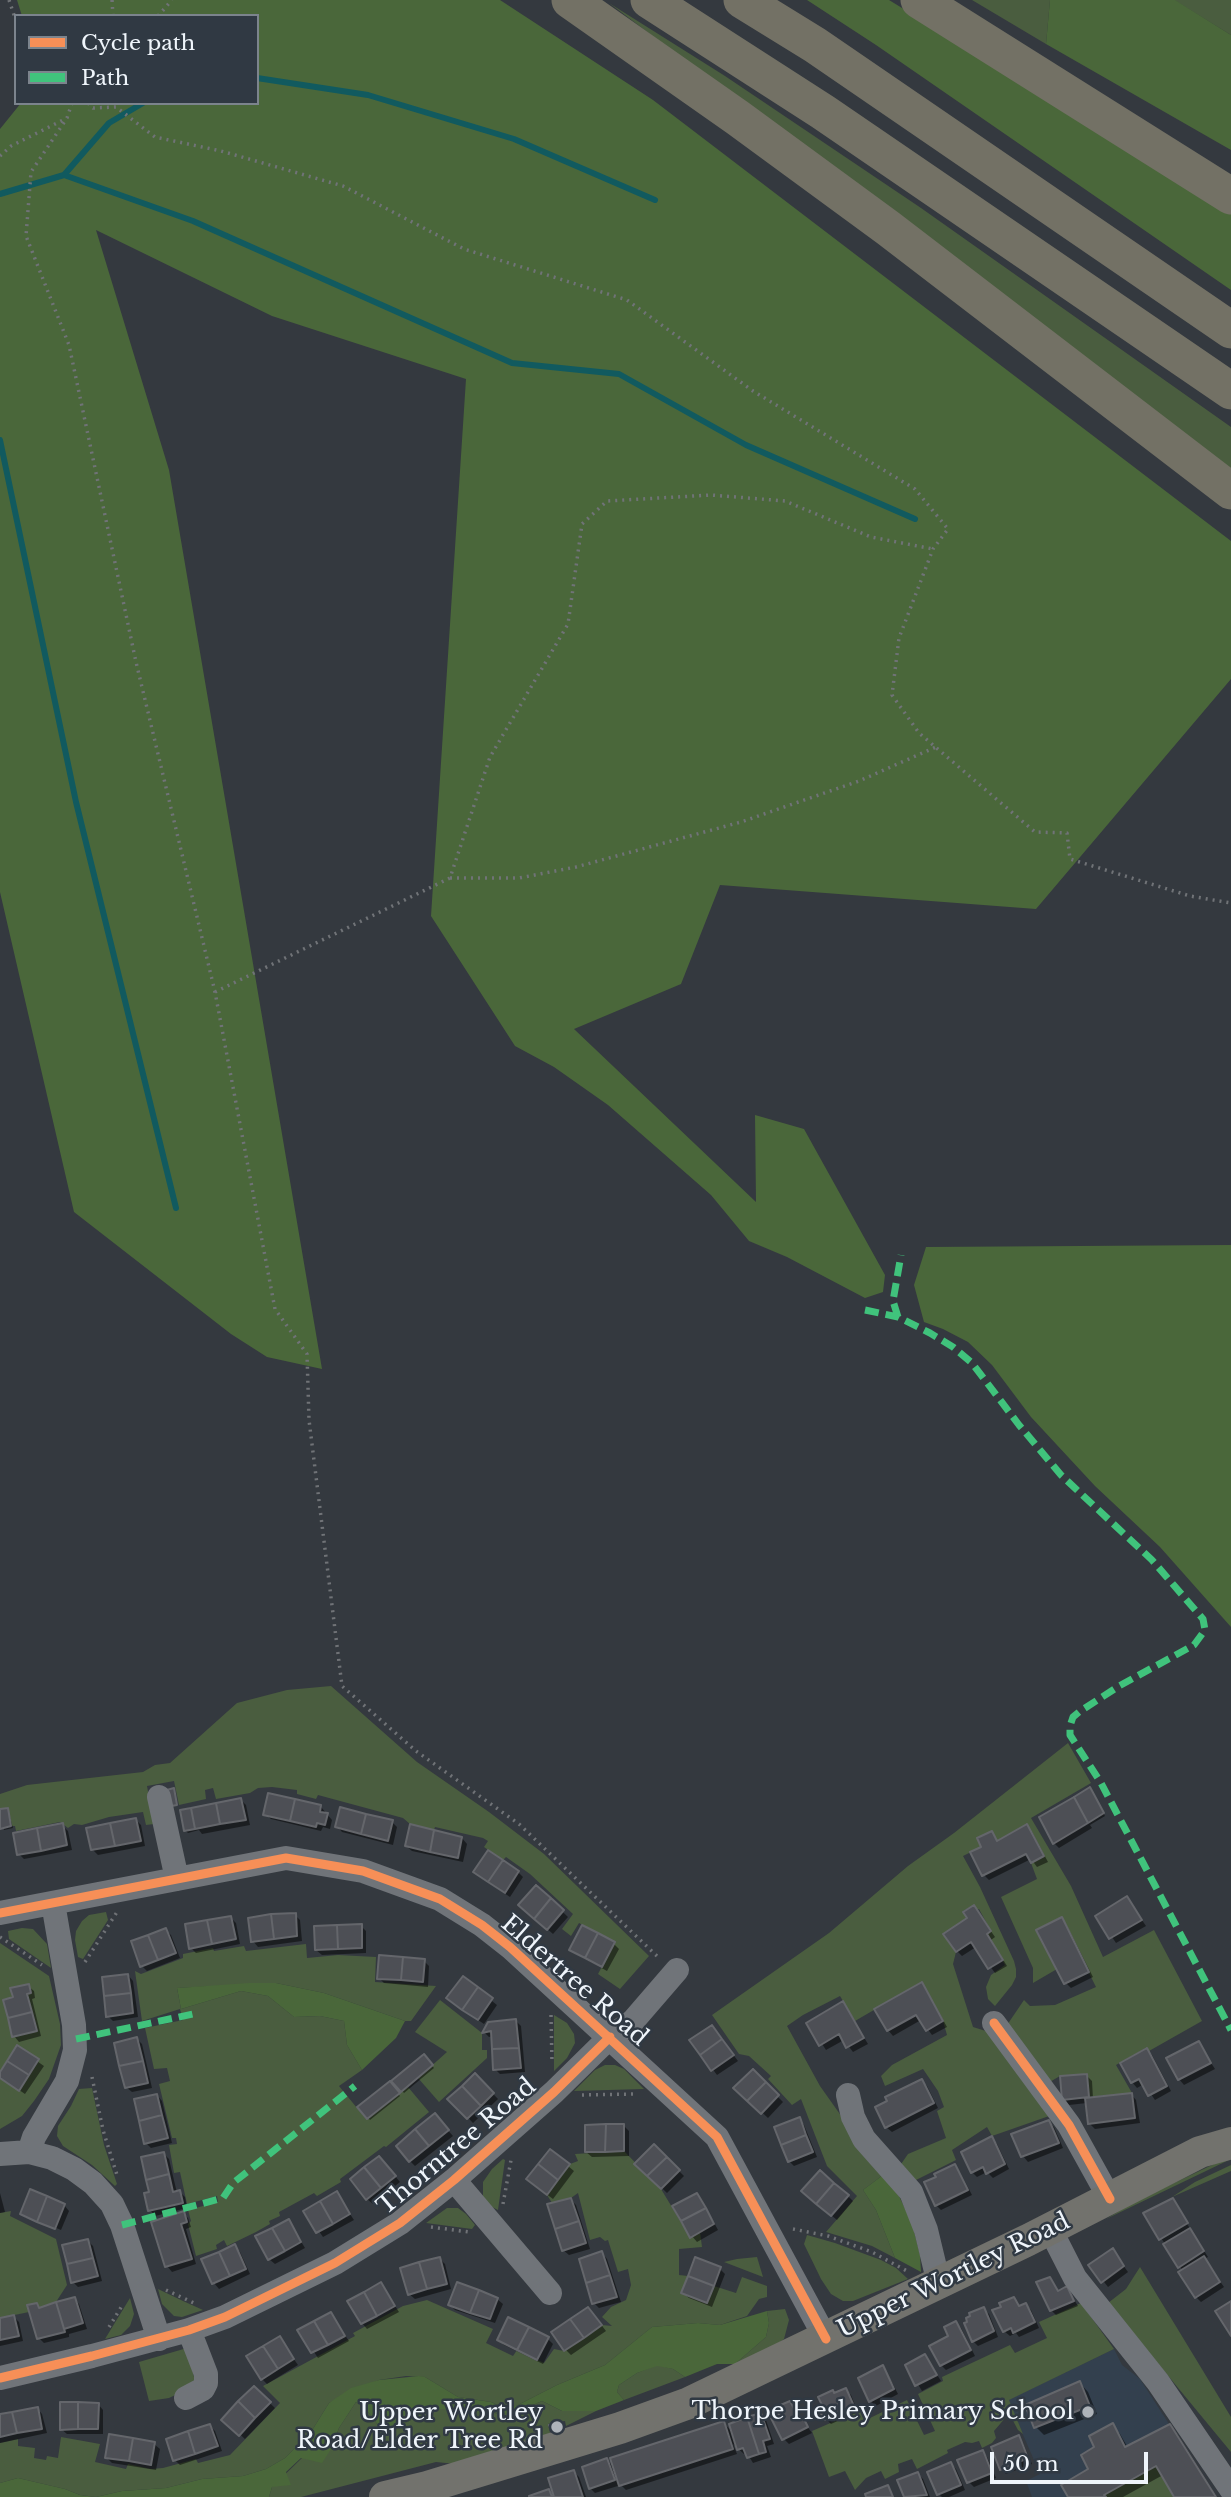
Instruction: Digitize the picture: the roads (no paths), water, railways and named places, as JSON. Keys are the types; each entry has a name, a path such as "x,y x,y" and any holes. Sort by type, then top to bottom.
{"highway":[{"path":"570,0 877,220 1231,491"},
{"path":"649,0 823,112 1231,391"},
{"path":"742,0 815,45 1231,330"},
{"path":"919,0 1231,196"}],"main road":[{"name":"Upper Wortley Road","path":"385,2497 427,2487 671,2410 826,2339 925,2279 1050,2229 1110,2199 1200,2151 1231,2125"},
{"name":"Upper Wortley Road","path":"1200,2151 1231,2143"}],"street":[{"path":"159,1797 177,1879"},
{"name":"Eldertree Road","path":"0,1913 286,1858 363,1871 440,1899 510,1947 717,2137 826,2339"},
{"path":"29,2152 34,2137 63,2091 71,2070 76,2039 53,1903"},
{"name":"Thorntree Road","path":"0,2378 189,2330 225,2317 335,2263 400,2223 454,2180 554,2092 610,2037 633,2021 675,1972"},
{"path":"994,2023 1069,2124 1110,2199"},
{"path":"848,2095 853,2117 864,2140 911,2192 926,2230 925,2279"},
{"path":"0,2154 29,2152 64,2164 100,2189 120,2218 159,2339"},
{"path":"454,2180 550,2293"},
{"path":"1050,2229 1075,2278 1121,2337 1136,2366 1231,2489"},
{"path":"186,2398 203,2389 206,2383 203,2365 189,2330"}],"waterway":[{"path":"259,78 368,95 514,139 655,200"},
{"path":"64,175 109,123 140,105"},
{"path":"0,194 64,175 193,221 512,363 619,374 746,445 915,519"},
{"path":"0,440 76,802 176,1208"}],"place":[{"name":"Thorpe Hesley Primary School","path":"1088,2412"},
{"name":"Upper Wortley Road/Elder Tree Rd","path":"557,2427"}]}
